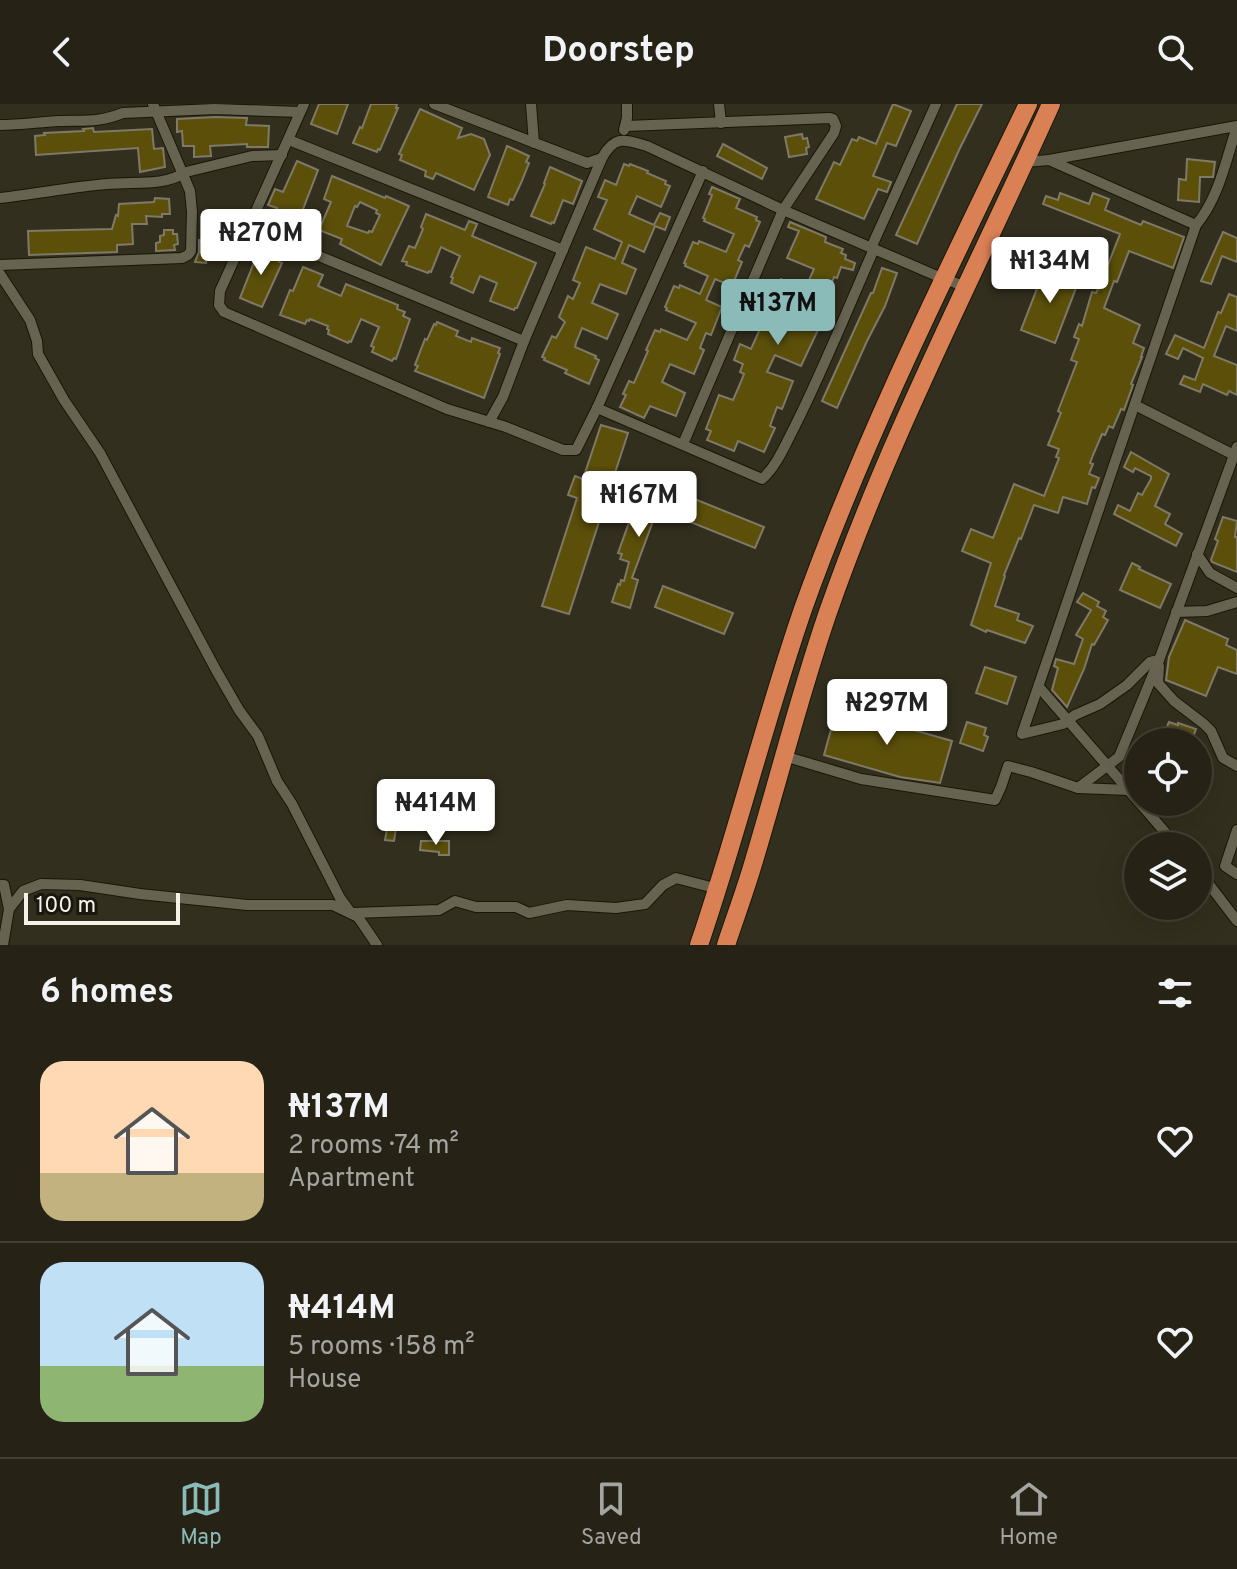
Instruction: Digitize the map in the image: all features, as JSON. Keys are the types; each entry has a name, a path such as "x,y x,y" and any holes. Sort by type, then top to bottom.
{"highway":[{"path":"1028,104 900,370 812,585 700,941 725,945 840,581 923,380 1051,104"}],"street":[{"path":"531,104 534,143"},
{"path":"624,140 627,104"},
{"path":"719,104 721,123"},
{"path":"597,408 762,479 766,476 815,387 936,104"},
{"path":"438,105 587,163 602,158"},
{"path":"0,265 182,258 188,255 191,251 190,191 154,108"},
{"path":"0,125 89,122 154,108 302,108 220,291 219,305 224,312 447,409 563,450 576,450 703,171"},
{"path":"626,126 830,118 836,122 834,133 783,210 683,444"},
{"path":"1025,162 1237,126 1213,200 1196,225 1022,734 1068,721 1100,704 1127,685 1150,662 1159,660"},
{"path":"289,140 563,250"},
{"path":"489,422 503,397 602,158 614,142 624,140 647,146 783,210 967,287"},
{"path":"0,198 107,184 165,181 252,156 282,155"},
{"path":"1049,160 1196,225"},
{"path":"248,229 524,341"},
{"path":"0,274 30,320 38,354 57,389 100,453 216,670 258,736 277,781 351,913"},
{"path":"1078,788 1119,757 1159,660 1236,449 1135,405"},
{"path":"1197,554 1210,573 1237,588"},
{"path":"1176,612 1207,611 1237,602"},
{"path":"1159,660 1158,683 1174,701 1211,731 1223,758 1237,766"},
{"path":"1039,687 1124,784"},
{"path":"784,756 861,779 995,800 1008,766 1078,788 1124,790"},
{"path":"1152,816 1165,832"},
{"path":"1237,830 1225,866 1237,874"},
{"path":"351,913 439,910 455,901 476,907 516,907 529,913 567,905 616,908 645,904 663,885 676,878 718,889"},
{"path":"9,909 23,891 41,884 80,885 247,905 333,905 358,917 377,945"},
{"path":"0,885 4,885 9,909 3,945"},
{"path":"1212,888 1237,921"}],"building":[{"path":"319,104 348,104 337,134 311,124"},
{"path":"371,104 397,104 398,108 377,152 353,143"},
{"path":"893,104 911,111 896,146 887,143 873,176 891,182 887,192 878,189 864,219 816,199 834,162 840,165 852,139 857,141 859,137 876,144"},
{"path":"957,104 982,104 917,244 896,235"},
{"path":"420,109 462,128 458,138 471,134 484,139 490,155 474,190 436,173 433,179 425,176 426,171 400,160 402,155 399,154"},
{"path":"247,118 246,125 269,126 268,147 247,147 247,144 210,146 211,156 194,157 194,146 183,146 182,131 177,132 177,119"},
{"path":"93,128 94,132 152,129 154,149 163,148 165,167 140,172 138,148 36,155 35,136"},
{"path":"802,134 803,139 807,138 807,154 789,157 785,137"},
{"path":"723,144 767,168 762,179 717,156"},
{"path":"507,146 529,156 521,183 508,205 488,197"},
{"path":"1187,159 1215,162 1213,177 1200,177 1199,202 1178,200 1179,179 1186,180"},
{"path":"297,161 318,170 300,217 296,219 268,205 275,189 283,192"},
{"path":"624,164 648,171 670,186 661,207 637,196 629,214 654,225 660,213 670,217 665,230 655,226 644,252 629,245 622,263 636,269 626,294 600,284 592,303 618,314 607,339 582,328 575,347 599,360 589,384 565,373 567,370 542,357 552,336 556,338 565,322 559,317 568,296 573,299 580,283 573,280 586,247 615,259 622,242 594,229 607,200 598,197 605,180 616,185"},
{"path":"550,167 582,181 573,204 563,200 551,224 531,216"},
{"path":"332,176 409,206 381,265 340,244 342,239 319,230 331,202 324,199","holes":["360,202 377,210 376,213 380,215 372,232 347,226 355,206"]},
{"path":"712,187 740,199 736,208 757,217 756,220 760,222 749,247 745,245 738,260 742,262 732,286 715,279 706,300 722,307 711,335 706,333 700,348 704,350 694,374 670,364 662,382 685,393 676,416 650,406 644,418 620,407 626,395 623,394 629,381 634,383 655,330 660,332 661,329 687,340 696,323 665,307 674,286 679,288 680,285 700,294 708,276 685,266 693,242 698,244 699,241 726,252 734,234 704,221"},
{"path":"1060,193 1089,204 1093,193 1109,199 1105,210 1141,225 1143,221 1184,237 1173,268 1129,251 1117,282 1114,281 1104,308 1140,325 1133,343 1144,348 1142,357 1124,410 1121,409 1113,428 1109,426 1105,435 1102,434 1090,463 1093,464 1089,474 1099,478 1095,488 1092,487 1087,504 1063,497 1058,513 1034,505 1019,538 995,606 1019,614 1017,620 1033,626 1025,643 971,625 991,563 962,551 971,529 993,538 1014,484 1044,496 1059,458 1056,457 1059,449 1048,445 1077,362 1071,360 1079,339 1074,337 1079,324 1082,326 1092,292 1096,293 1100,285 1120,234 1043,204 1046,196 1058,200"},
{"path":"155,198 169,199 170,214 146,216 147,224 132,224 133,244 117,245 117,252 29,255 28,231 112,229 119,204 154,202"},
{"path":"426,214 465,230 469,221 477,224 472,236 536,263 517,308 514,310 490,301 497,283 480,276 473,293 451,283 460,256 441,247 431,272 402,261 409,246 415,248"},
{"path":"790,222 826,237 825,242 843,249 841,253 846,255 845,259 855,263 853,270 841,267 837,278 834,277 826,297 829,298 826,307 831,309 828,317 825,315 801,366 775,355 767,372 793,381 782,409 777,407 770,426 775,428 764,452 738,441 734,451 707,440 711,431 706,429 719,395 733,400 744,374 740,372 743,364 734,360 740,344 751,349 763,322 772,326 783,304 772,300 781,279 805,289 814,269 787,258 799,231 788,227"},
{"path":"164,230 173,230 173,234 177,234 175,250 156,251 156,243 160,242"},
{"path":"1223,232 1237,238 1237,262 1222,256 1211,284 1201,281"},
{"path":"199,240 224,245 222,255 218,255 218,259 207,257 206,263 195,262"},
{"path":"260,247 281,257 279,262 282,263 262,307 240,298"},
{"path":"303,267 323,275 318,286 341,296 346,284 398,305 397,309 405,312 403,316 410,319 396,359 392,361 372,352 374,347 371,346 379,327 361,319 348,343 328,334 328,326 310,319 305,324 280,315"},
{"path":"882,268 897,273 885,306 837,408 822,401"},
{"path":"1045,268 1079,280 1055,343 1021,330"},
{"path":"1229,294 1237,297 1237,331 1226,326 1214,356 1237,365 1237,395 1229,391 1227,395 1203,384 1200,392 1180,384 1184,376 1195,380 1203,358 1183,348 1178,359 1166,354 1175,335 1204,348 1218,312 1221,313"},
{"path":"437,322 458,331 456,336 500,348 484,398 415,371 425,339"},
{"path":"601,425 628,433 569,614 542,606 577,498 568,495 575,476 583,479"},
{"path":"1131,452 1169,474 1155,506 1170,514 1165,524 1182,534 1176,546 1114,514 1118,505 1130,511 1138,493 1142,495 1151,479 1151,476 1135,468 1133,472 1124,467"},
{"path":"655,474 672,480 663,507 659,505 632,578 638,580 630,608 612,602 618,584 624,581 629,562 620,559 622,554 618,553 631,517 635,513 644,516"},
{"path":"692,498 764,527 755,548 683,519"},
{"path":"1223,517 1237,521 1237,572 1211,560"},
{"path":"1132,563 1171,584 1160,608 1120,590"},
{"path":"663,586 733,613 724,634 655,607"},
{"path":"1083,593 1099,602 1097,606 1106,611 1103,617 1108,620 1092,644 1067,707 1052,690 1058,668 1054,666 1056,659 1074,664 1083,639 1076,635 1091,610 1077,602"},
{"path":"1185,620 1228,639 1226,645 1237,650 1237,674 1218,667 1206,696 1166,680 1169,657"},
{"path":"985,667 1016,677 1007,704 976,693"},
{"path":"837,708 952,741 940,783 900,777 824,755"},
{"path":"967,722 986,728 984,735 988,737 983,751 960,743"},
{"path":"1169,722 1193,728 1166,728"},
{"path":"394,789 398,790 398,815 394,841 385,840"},
{"path":"421,841 449,841 449,855 420,850"}]}
